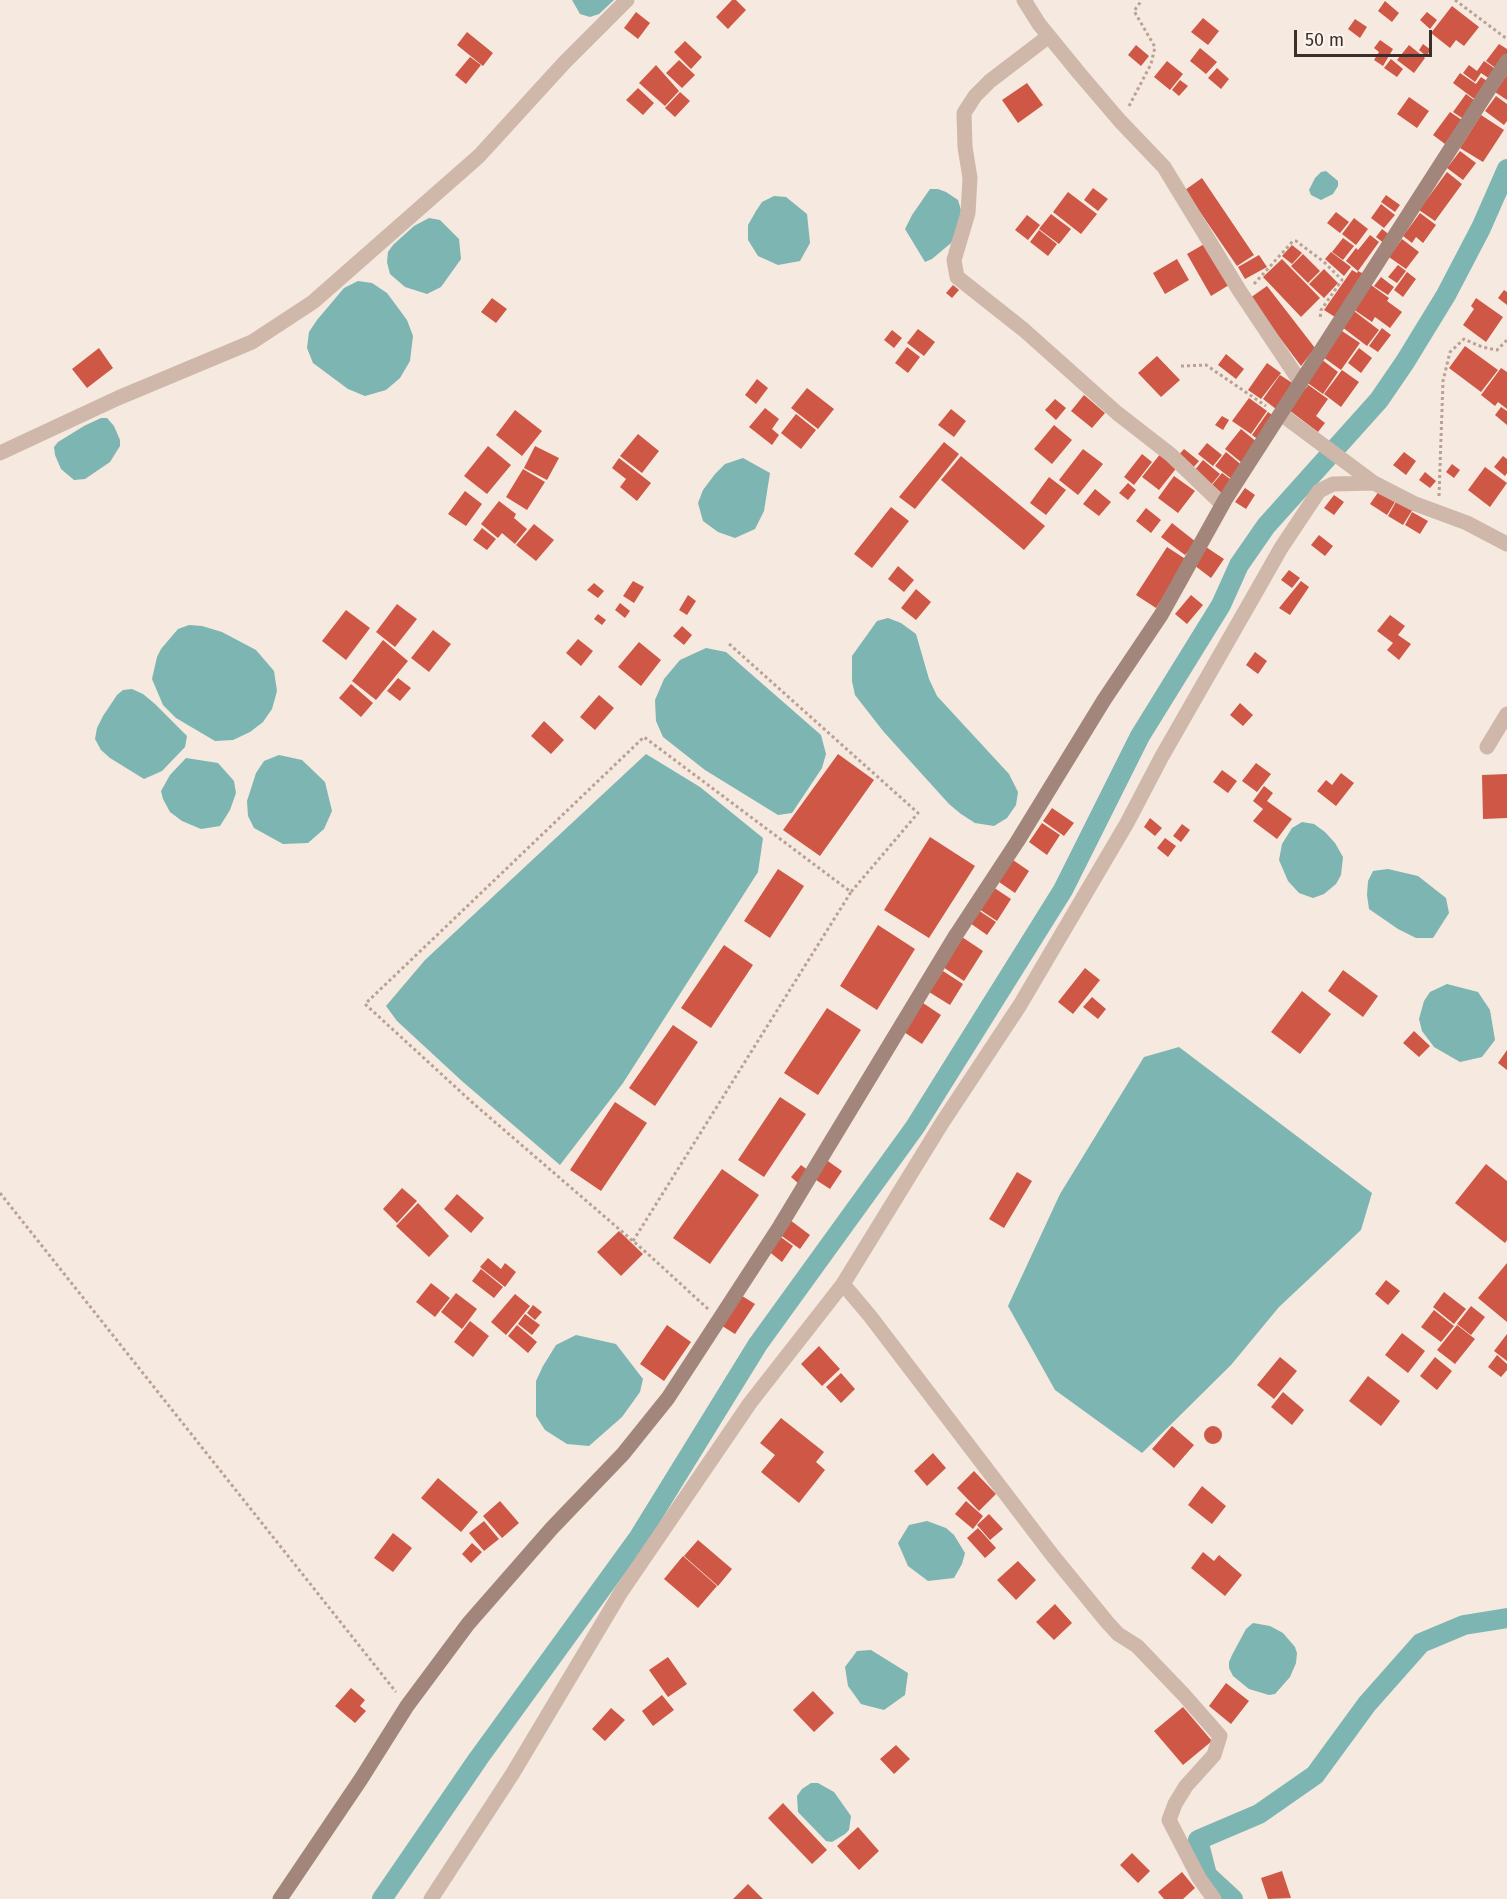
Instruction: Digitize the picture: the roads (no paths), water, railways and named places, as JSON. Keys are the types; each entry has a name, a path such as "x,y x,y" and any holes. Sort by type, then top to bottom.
{"street":[{"path":"0,453 118,398 252,342 313,302 479,156 564,63 627,0"},
{"path":"1024,0 1049,36 1120,121 1164,167 1243,296 1301,383"},
{"path":"1049,36 990,81 975,96 964,113 965,147 970,178 968,213 954,260 957,277 964,285 1024,330 1116,413 1171,455 1222,504"},
{"path":"280,1899 408,1706 468,1624 521,1563 623,1454 668,1398 780,1226 956,935 1017,842 1104,700 1161,615 1222,504 1507,61"},
{"path":"1280,415 1374,483 1413,503 1467,523 1507,544"},
{"path":"432,1899 513,1773 621,1592 750,1403 843,1284 942,1123 1020,1005 1076,913 1281,548 1319,491 1334,484 1374,483"},
{"path":"1487,747 1507,714"},
{"path":"843,1284 1107,1622 1118,1634 1137,1646 1220,1736 1214,1755 1186,1786 1169,1820 1199,1878 1214,1899"}],"water":[{"path":"572,0 614,0 599,14 590,17 580,14"},
{"path":"1326,171 1338,181 1338,186 1333,194 1321,200 1311,195 1309,190 1315,178 1321,172"},
{"path":"930,189 946,192 958,200 961,210 957,232 951,243 925,262 905,229"},
{"path":"774,196 786,197 807,214 810,243 800,261 778,265 758,256 748,240 748,225 756,211 762,202"},
{"path":"429,218 440,220 459,239 461,259 441,287 427,294 405,287 390,274 387,262 388,252 393,245 414,226"},
{"path":"358,281 372,283 387,293 407,320 413,336 410,361 400,378 386,390 365,396 348,389 313,363 307,348 309,332 317,320 344,288"},
{"path":"101,418 107,418 114,426 120,446 110,462 85,479 74,480 61,469 54,447 58,442"},
{"path":"743,458 770,473 764,511 755,529 735,538 718,532 703,521 698,503 703,490 725,464"},
{"path":"888,618 901,623 916,634 929,679 937,696 1009,774 1018,792 1016,805 1007,818 994,826 975,823 949,804 883,731 855,695 852,681 852,656 877,621"},
{"path":"189,625 222,632 256,650 274,671 277,691 272,709 263,722 250,732 233,740 215,741 176,718 163,705 152,679 157,657 178,629"},
{"path":"706,648 726,652 821,735 826,754 822,768 792,813 778,815 705,770 663,737 656,721 655,700 664,679 680,660"},
{"path":"132,689 143,694 155,704 187,736 185,747 162,771 144,779 110,758 101,750 95,739 103,716 117,695 123,690"},
{"path":"646,754 700,787 763,838 758,872 623,1083 560,1165 463,1082 397,1021 386,1006 425,960"},
{"path":"279,755 302,760 325,782 332,811 324,829 308,843 283,844 254,828 248,816 247,801 256,773 264,761"},
{"path":"186,758 218,763 234,781 236,793 230,810 220,826 201,829 182,821 170,812 163,799 161,791 170,775"},
{"path":"1302,822 1314,824 1325,832 1343,857 1341,875 1336,884 1324,894 1313,898 1299,893 1288,881 1279,860 1282,844 1292,828"},
{"path":"1388,869 1418,876 1446,898 1449,913 1433,938 1416,938 1369,909 1368,881 1373,871"},
{"path":"1447,984 1478,992 1490,1010 1495,1040 1482,1057 1460,1062 1434,1047 1422,1031 1419,1019 1424,1001 1430,992"},
{"path":"1179,1047 1372,1193 1361,1230 1279,1307 1231,1365 1142,1453 1055,1390 1008,1306 1060,1194 1144,1057"},
{"path":"576,1335 616,1344 643,1379 640,1392 622,1417 589,1446 567,1444 545,1430 536,1416 536,1381 543,1366 556,1345"},
{"path":"927,1521 946,1528 954,1535 965,1553 954,1578 928,1581 908,1566 898,1543 909,1525"},
{"path":"1253,1623 1270,1626 1283,1633 1295,1647 1297,1653 1296,1663 1290,1677 1275,1694 1269,1695 1249,1689 1233,1676 1229,1668 1232,1655 1246,1629"},
{"path":"871,1650 908,1673 905,1695 884,1710 861,1704 848,1686 845,1667 857,1651"},
{"path":"811,1783 818,1783 834,1792 851,1816 849,1830 832,1842 826,1841 798,1812 797,1796"}],"waterway":[{"path":"382,1899 478,1759 639,1537 758,1344 915,1127 1063,890 1140,736 1221,605 1239,565 1266,526 1379,400 1405,362 1446,295 1481,228 1507,169"},
{"path":"1233,1899 1207,1875 1198,1840 1259,1814 1315,1775 1367,1704 1421,1643 1464,1625 1507,1618"}]}
